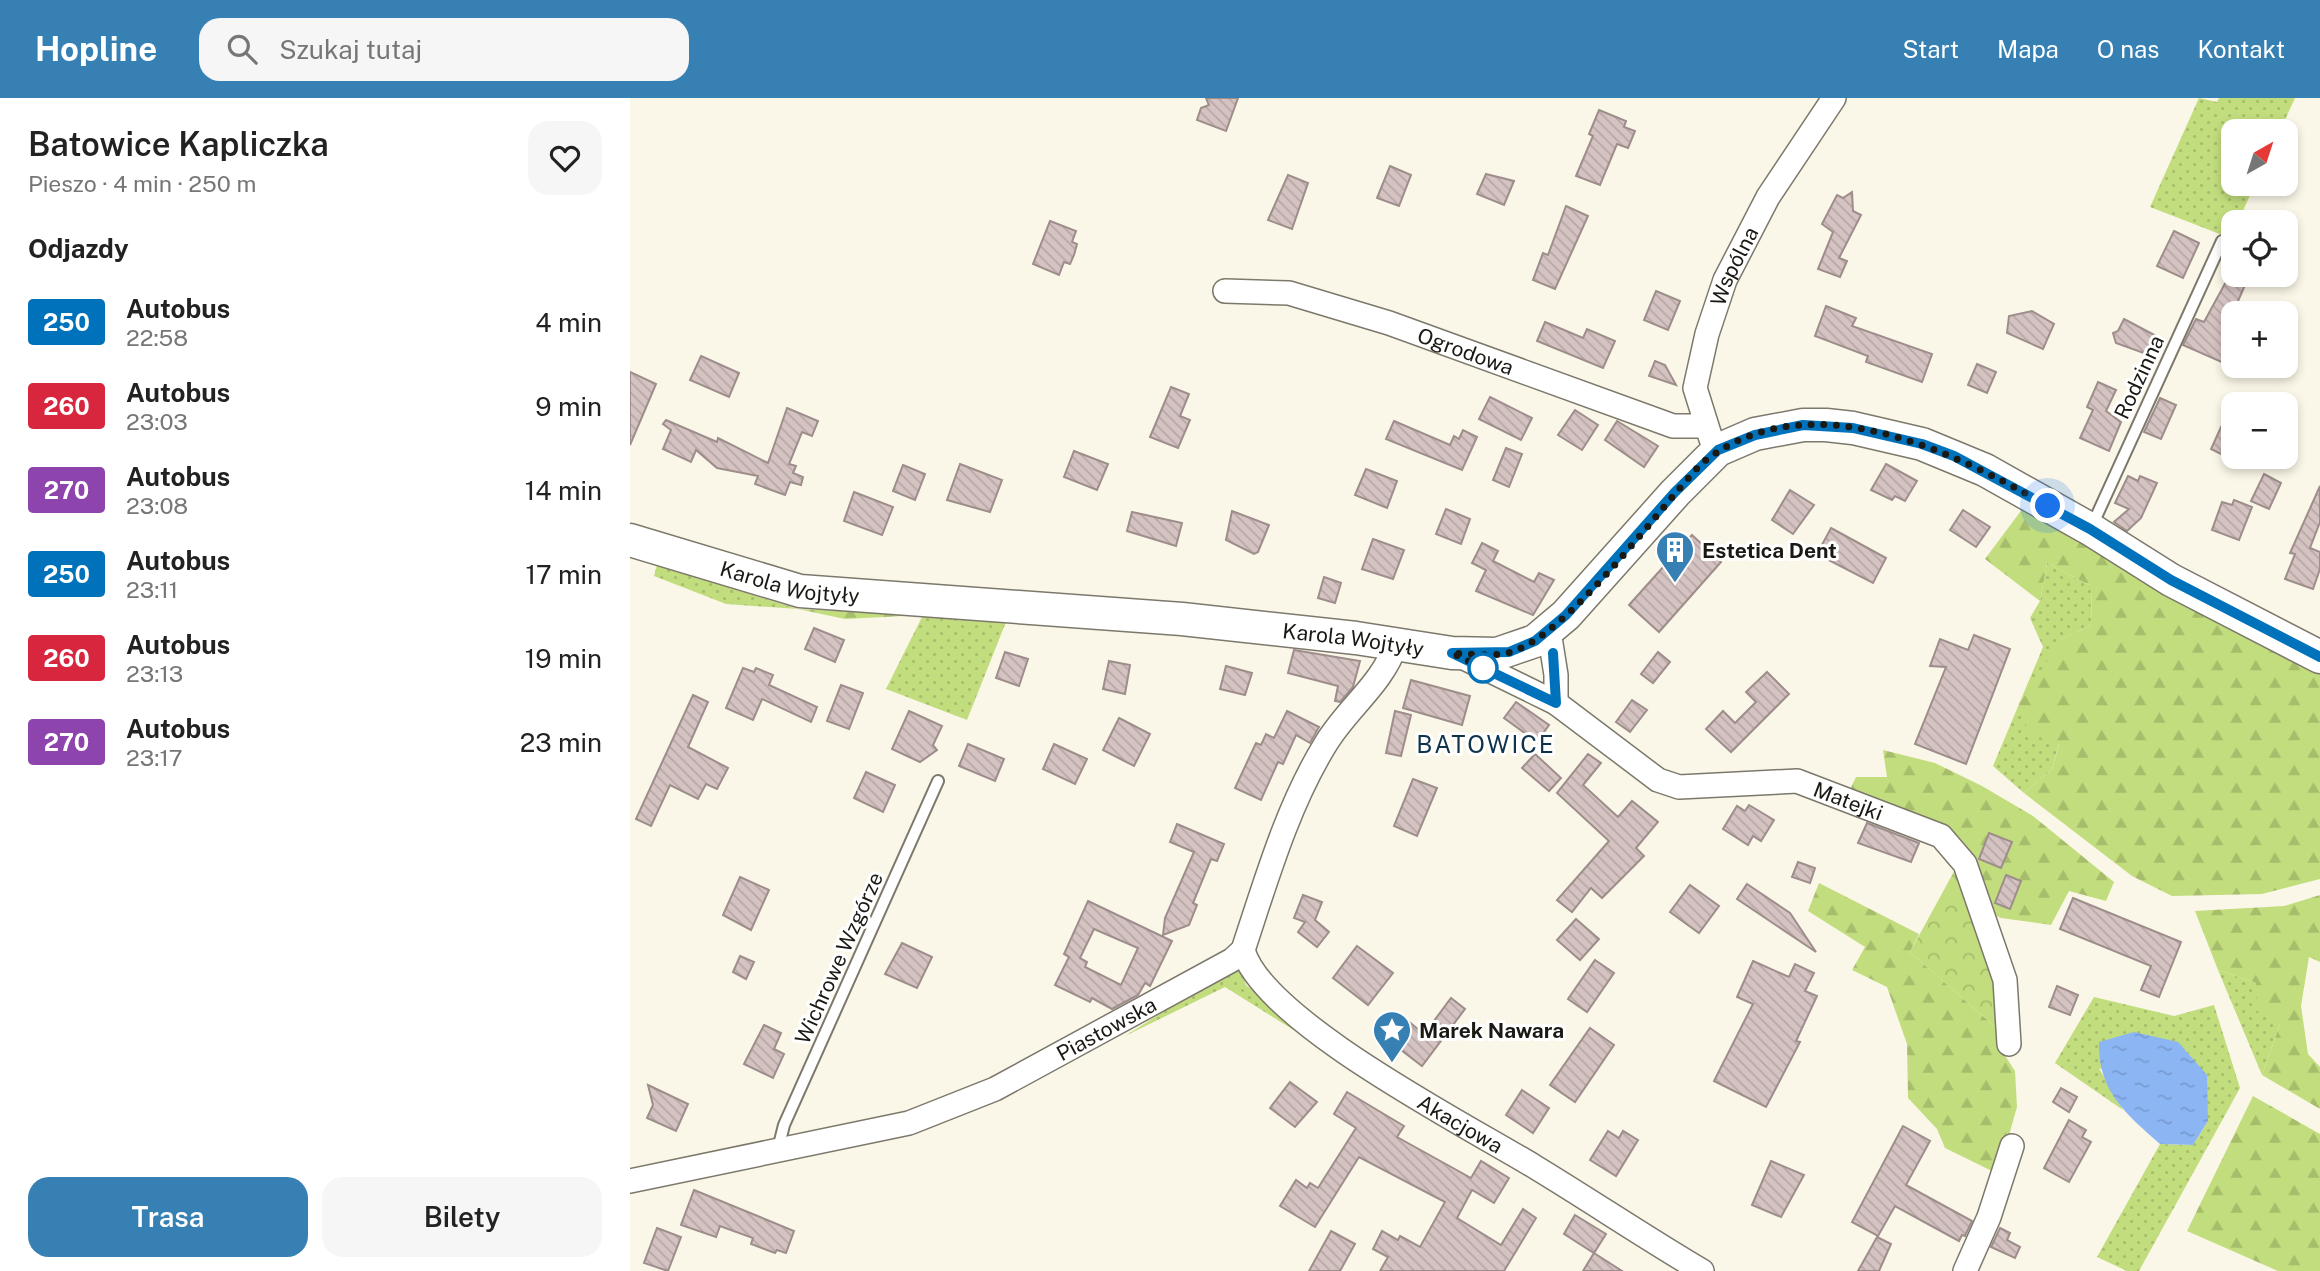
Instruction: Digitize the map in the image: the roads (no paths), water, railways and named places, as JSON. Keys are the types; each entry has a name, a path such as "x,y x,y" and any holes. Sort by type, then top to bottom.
{"street":[{"name":"Wspólna","path":"1711,438 1695,388 1707,334 1725,280 1768,197 1834,98"},
{"name":"Ogrodowa","path":"1225,291 1289,293 1389,323 1711,438"},
{"name":"Karola Wojtyły","path":"630,540 800,591 1182,619 1452,653 1509,652 1549,631 1601,579 1701,464 1711,438 1755,435 1803,425 1853,428 1922,444 1954,456 2090,529 2171,580 2320,657"},
{"path":"1549,631 1556,675 1556,703"},
{"path":"1243,950 1279,843 1318,756 1336,729 1385,670 1396,644"},
{"name":"Matejki","path":"1452,653 1556,703 1658,780 1679,786 1797,781 1941,836 1965,863 2005,980 2009,1044"},
{"name":"Piastowska","path":"630,1181 901,1125 995,1089 1164,1000 1232,960 1243,950"},
{"name":"Akacjowa","path":"1243,950 1247,965 1257,978 1290,1010 1362,1064 1702,1271"},
{"path":"1965,1271 1989,1217 2012,1146"}],"lane":[{"name":"Rodzinna","path":"2090,529 2221,243"},
{"name":"Wichrowe Wzgórze","path":"781,1151 784,1125 938,781"}],"water":[{"path":"2134,1032 2178,1042 2207,1075 2208,1121 2193,1145 2160,1144 2125,1111 2109,1088 2103,1074 2099,1042"}],"place":[{"name":"Estetica Dent","path":"1675,584"},
{"name":"Marek Nawara","path":"1392,1064"}],"district":[{"name":"BATOWICE","path":"1486,744"}]}
